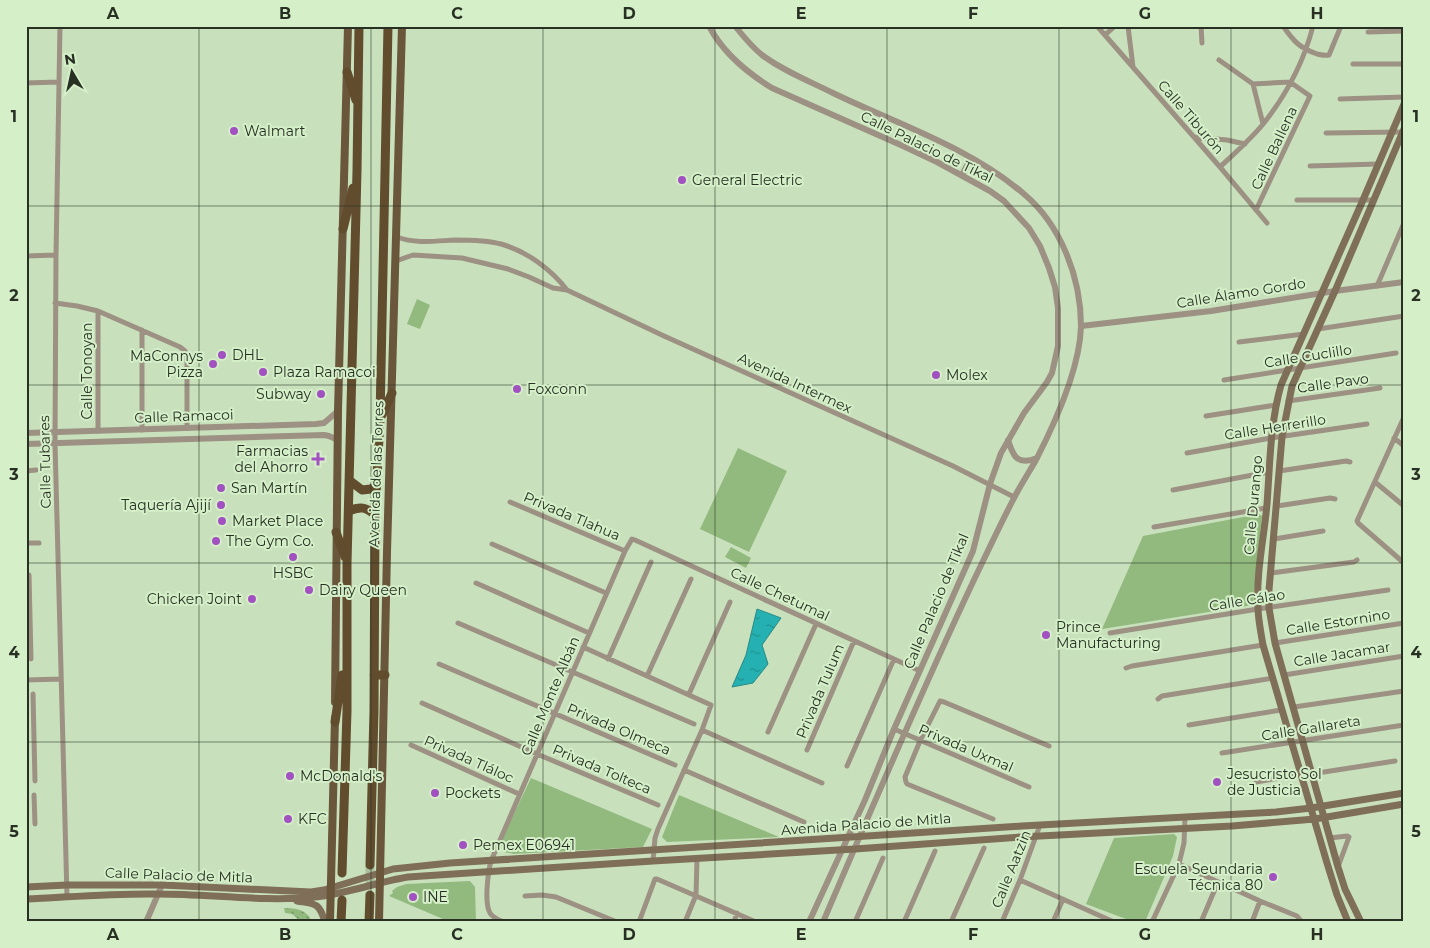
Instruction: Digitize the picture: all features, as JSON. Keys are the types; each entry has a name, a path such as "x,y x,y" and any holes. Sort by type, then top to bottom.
{"highway":[{"name":"Avenida de las Torres","path":"342,873 347,710 347,563 359,26"},
{"name":"Avenida de las Torres","path":"370,864 375,515 380,418 388,26"},
{"path":"346,72 358,108"},
{"path":"343,229 357,171"},
{"path":"380,418 392,393"},
{"path":"349,480 362,490 372,489 377,485"},
{"path":"349,511 356,508 365,508 375,515"},
{"path":"336,532 347,563"},
{"path":"335,722 346,650"},
{"path":"374,675 385,676"},
{"path":"369,922 370,895"},
{"path":"341,922 342,900"}],"main road":[{"path":"330,922 335,722 338,411 348,26"},
{"name":"Avenida de las Torres","path":"379,922 402,26"},
{"name":"Calle Durango","path":"1348,922 1332,879 1263,645 1258,609 1259,566 1266,508 1271,438 1281,386 1404,104"},
{"name":"Calle Durango","path":"1361,922 1345,889 1311,774 1275,643 1269,608 1269,590 1272,573 1282,437 1292,386 1335,291 1403,130"},
{"name":"Avenida Palacio de Mitla","path":"331,891 393,869 450,863 1040,825 1276,812 1404,793"},
{"name":"Avenida Palacio de Mitla","path":"331,891 408,877 1036,836 1232,826 1315,819 1404,804"},
{"name":"Calle Palacio de Mitla","path":"26,887 162,885 311,892 331,891"},
{"name":"Calle Palacio de Mitla","path":"26,899 158,894 281,898 315,897 331,891"},
{"path":"281,898 316,906 321,910 325,922"}],"street":[{"name":"Calle Tubares","path":"60,26 55,443 67,897"},
{"name":"Calle Palacio de Tikal","path":"708,26 726,52 754,77 772,88 903,146 962,175 1004,201 1024,222 1040,246 1055,287 1058,308 1058,346 1052,373 1024,413 1001,453 990,484 972,551 848,837 809,922"},
{"name":"Calle Palacio de Tikal","path":"735,26 760,54 776,65 971,158 999,175 1024,194 1039,208 1060,240 1072,268 1081,326 1078,350 1070,382 1037,458 1014,497 972,584 904,734 824,922"},
{"name":"Calle Tiburón","path":"1097,26 1267,223"},
{"path":"1105,36 1115,26"},
{"path":"1128,26 1133,68"},
{"path":"1201,26 1202,44"},
{"path":"1283,26 1297,44 1306,50 1323,56 1329,55 1341,26"},
{"path":"1220,167 1263,124 1280,100 1306,50 1313,26"},
{"path":"1368,32 1404,30"},
{"path":"1219,60 1253,84 1290,82"},
{"path":"1353,64 1404,64"},
{"path":"26,83 58,82"},
{"name":"Calle Ballena","path":"1256,210 1310,98 1309,94 1290,82"},
{"name":"Calle Ballena","path":"1253,84 1263,124"},
{"path":"1340,100 1404,97"},
{"path":"1326,133 1392,132 1403,130"},
{"path":"1194,137 1227,140 1245,144"},
{"path":"962,175 971,158"},
{"path":"1310,166 1378,164"},
{"path":"1297,200 1373,200"},
{"path":"1377,286 1404,223"},
{"name":"Avenida Intermex","path":"397,237 412,241 483,240 500,244 515,249 531,258 559,279 567,290"},
{"name":"Avenida Intermex","path":"396,261 413,255 462,258 508,269 553,288 567,290 664,336 953,466 1014,497"},
{"path":"26,256 56,256"},
{"name":"Calle Álamo Gordo","path":"1081,326 1211,311 1404,282"},
{"path":"56,303 98,311 180,347 185,351 187,355 186,428"},
{"name":"Calle Tonoyan","path":"98,311 98,431"},
{"path":"1318,330 1404,316"},
{"path":"142,330 142,430"},
{"path":"1239,342 1304,334"},
{"name":"Calle Cuclillo","path":"1224,380 1396,353"},
{"name":"Calle Pavo","path":"1288,401 1380,388"},
{"path":"1206,416 1276,405"},
{"path":"324,435 328,429 324,423 338,411"},
{"path":"1404,417 1358,518 1359,524 1404,563"},
{"name":"Calle Ramacoi","path":"26,433 324,423"},
{"name":"Calle Herrerillo","path":"1187,453 1367,424"},
{"name":"Calle Ramacoi","path":"26,444 324,435 338,440"},
{"path":"1394,438 1404,446"},
{"path":"1008,440 1014,456 1020,460 1026,462 1037,458"},
{"path":"1279,471 1350,462"},
{"path":"26,471 36,470"},
{"path":"1173,490 1269,472"},
{"path":"1375,482 1404,506"},
{"path":"1277,506 1330,498 1335,499"},
{"name":"Privada Tlahua","path":"510,502 625,552"},
{"path":"1154,528 1266,508"},
{"path":"1274,539 1323,531"},
{"name":"Calle Chetumal","path":"630,541 635,540 920,671"},
{"name":"Calle Monte Albán","path":"491,861 630,541"},
{"path":"26,543 40,543"},
{"path":"492,544 606,594"},
{"path":"1272,573 1354,562 1356,560"},
{"path":"608,658 651,562"},
{"path":"29,575 28,651 31,659"},
{"path":"648,676 691,579"},
{"path":"476,583 589,633"},
{"name":"Calle Cálao","path":"1110,633 1388,590"},
{"path":"689,694 730,602"},
{"path":"458,623 694,724"},
{"name":"Calle Estornino","path":"1275,643 1404,623"},
{"path":"768,732 816,624"},
{"name":"Privada Tulum","path":"807,750 854,641"},
{"path":"1126,668 1263,645"},
{"path":"583,647 711,705 702,730 658,829 655,838 653,861"},
{"name":"Calle Jacamar","path":"1284,675 1404,656"},
{"path":"847,766 894,659"},
{"name":"Privada Olmeca","path":"439,664 675,765"},
{"path":"1158,699 1162,696 1272,678"},
{"path":"26,680 61,679"},
{"path":"1294,707 1404,691"},
{"path":"33,694 36,781"},
{"path":"993,819 907,784 904,780 920,741 939,703 942,701 1049,746"},
{"name":"Privada Tolteca","path":"422,703 658,805"},
{"path":"1189,725 1282,710"},
{"path":"26,713 33,713"},
{"name":"Calle Gallareta","path":"1222,753 1404,725"},
{"name":"Privada Uxmal","path":"894,729 1029,787"},
{"path":"702,730 822,783"},
{"name":"Privada Tláloc","path":"410,745 519,794"},
{"path":"1311,774 1395,761"},
{"path":"26,767 35,767"},
{"path":"684,770 804,822"},
{"path":"1256,782 1302,774"},
{"path":"34,795 35,824"},
{"path":"26,811 34,811"},
{"path":"1152,922 1179,864 1184,843 1185,817"},
{"name":"Calle Aatzin","path":"1002,922 1040,825"},
{"path":"1330,838 1349,837 1338,867"},
{"path":"951,922 984,848"},
{"path":"904,922 935,852"},
{"path":"855,922 882,858"},
{"path":"685,922 696,895 697,859"},
{"path":"491,861 487,880 489,911 494,917 504,922"},
{"path":"1179,864 1297,916 1302,922"},
{"path":"639,922 656,879 756,922"},
{"path":"1020,880 1114,922"},
{"path":"1201,922 1218,882"},
{"path":"146,922 162,885"},
{"path":"525,896 542,895 556,897 617,922"},
{"path":"1054,922 1063,899"},
{"path":"1252,922 1260,901"},
{"path":"734,922 737,913"},
{"path":"86,922 104,922"}],"green space":[{"path":"417,299 430,305 420,329 407,324"},
{"path":"738,448 787,471 749,552 700,529"},
{"path":"1259,514 1262,516 1253,605 1102,629 1143,536"},
{"path":"731,547 751,558 746,568 725,557"},
{"path":"531,778 652,829 643,847 514,854 504,852 500,843"},
{"path":"679,795 779,837 667,842 662,837"},
{"path":"1174,834 1177,837 1173,856 1145,922 1134,922 1086,904 1114,838"},
{"path":"470,881 475,887 476,922 450,922 389,896 397,887 406,884"},
{"path":"284,908 293,908 305,912 312,922 301,922 292,914 285,913"}],"water":[{"path":"757,609 781,618 762,645 768,664 753,683 732,687 746,655"}],"tunnel":[{"path":"370,865 370,895"}],"place":[{"name":"Walmart","path":"234,131"},
{"name":"General Electric","path":"682,180"},
{"name":"DHL","path":"222,355"},
{"name":"MaConnys Pizza","path":"213,364"},
{"name":"Plaza Ramacoi","path":"263,372"},
{"name":"Molex","path":"936,375"},
{"name":"Foxconn","path":"517,389"},
{"name":"Subway","path":"321,394"},
{"name":"Farmacias del Ahorro","path":"318,459"},
{"name":"San Martín","path":"221,488"},
{"name":"Taquería Ajijí","path":"221,505"},
{"name":"Market Place","path":"222,521"},
{"name":"The Gym Co.","path":"216,541"},
{"name":"HSBC","path":"293,557"},
{"name":"Dairy Queen","path":"309,590"},
{"name":"Chicken Joint","path":"252,599"},
{"name":"Prince Manufacturing","path":"1046,635"},
{"name":"McDonald's","path":"290,776"},
{"name":"Jesucristo Sol de Justicia","path":"1217,782"},
{"name":"Pockets","path":"435,793"},
{"name":"KFC","path":"288,819"},
{"name":"Pemex E06941","path":"463,845"},
{"name":"Escuela Seundaria Técnica 80","path":"1273,877"},
{"name":"INE","path":"413,897"}]}
